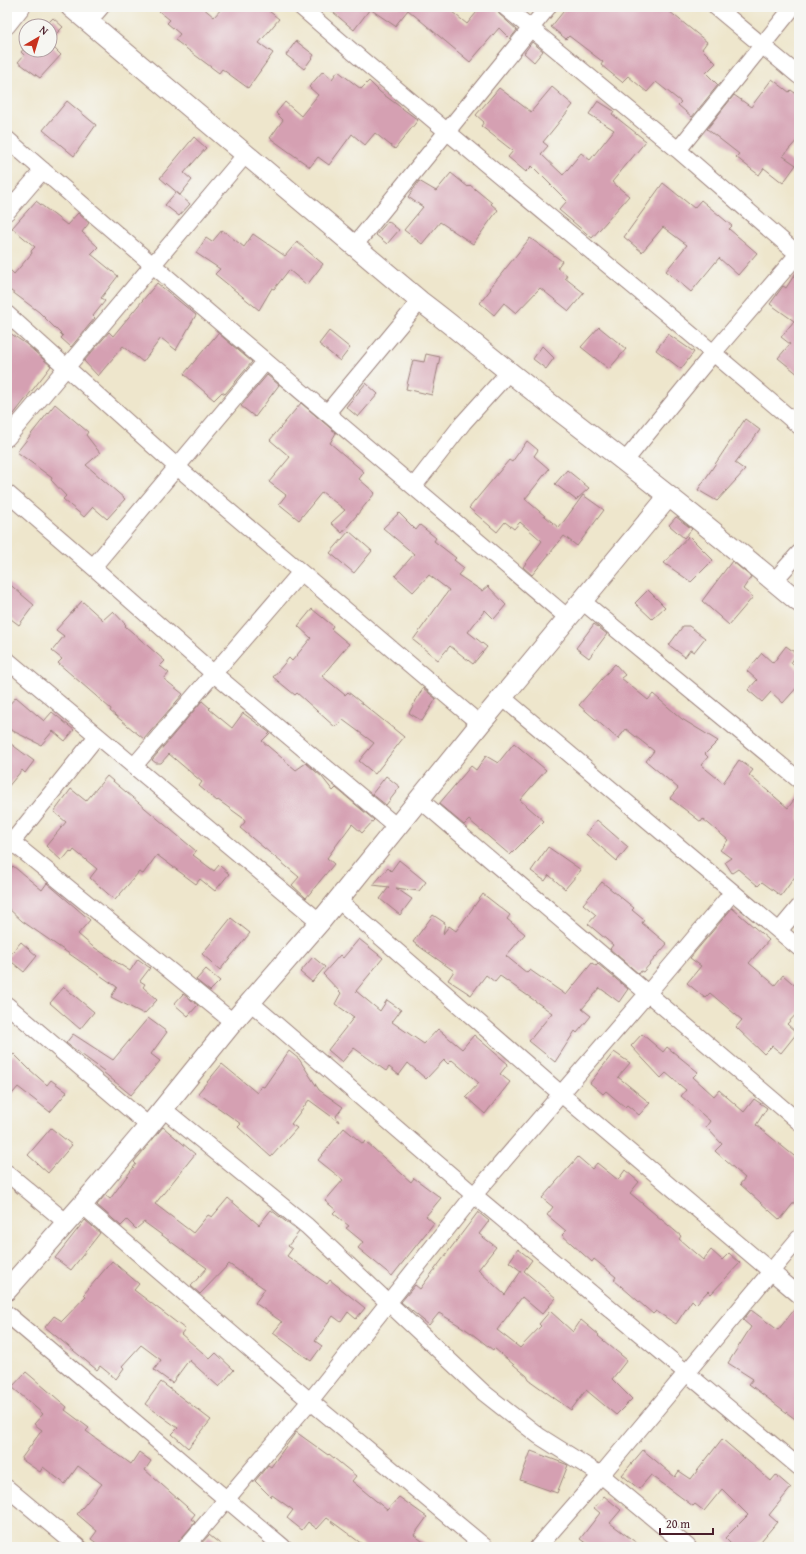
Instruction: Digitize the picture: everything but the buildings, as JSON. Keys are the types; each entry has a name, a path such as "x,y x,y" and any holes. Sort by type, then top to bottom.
{"street":[{"path":"7,26 22,7"},
{"path":"71,7 420,301 465,334 509,372 625,461 799,602"},
{"path":"88,22 101,7"},
{"path":"505,7 678,150 798,255 714,352 625,461"},
{"path":"354,246 548,7"},
{"path":"716,7 799,76"},
{"path":"678,150 793,7"},
{"path":"305,8 447,132 714,352 799,426"},
{"path":"7,139 265,362 327,412 568,618"},
{"path":"7,438 246,154"},
{"path":"7,212 43,170"},
{"path":"327,412 420,301"},
{"path":"7,314 176,466 480,724"},
{"path":"94,567 176,466 265,362"},
{"path":"414,486 463,423 509,372"},
{"path":"7,493 94,567 213,672 397,827"},
{"path":"7,1290 82,1205 149,1126 233,1022 320,922 502,696 668,497"},
{"path":"774,581 799,553"},
{"path":"134,766 213,672 301,572"},
{"path":"582,601 799,780"},
{"path":"7,660 320,922"},
{"path":"502,696 799,948"},
{"path":"97,736 9,840 233,1022"},
{"path":"419,799 799,1122"},
{"path":"186,1547 310,1401 474,1195 733,892"},
{"path":"338,900 560,1094 799,1295"},
{"path":"779,931 799,907"},
{"path":"250,1002 474,1195 799,1467"},
{"path":"7,1005 149,1126"},
{"path":"162,1108 307,1226 484,1393 539,1436 601,1475 688,1547"},
{"path":"7,1173 66,1223"},
{"path":"82,1205 310,1401 485,1547"},
{"path":"538,1547 601,1475 799,1238"},
{"path":"7,1314 283,1547"},
{"path":"7,1488 78,1547"}]}
